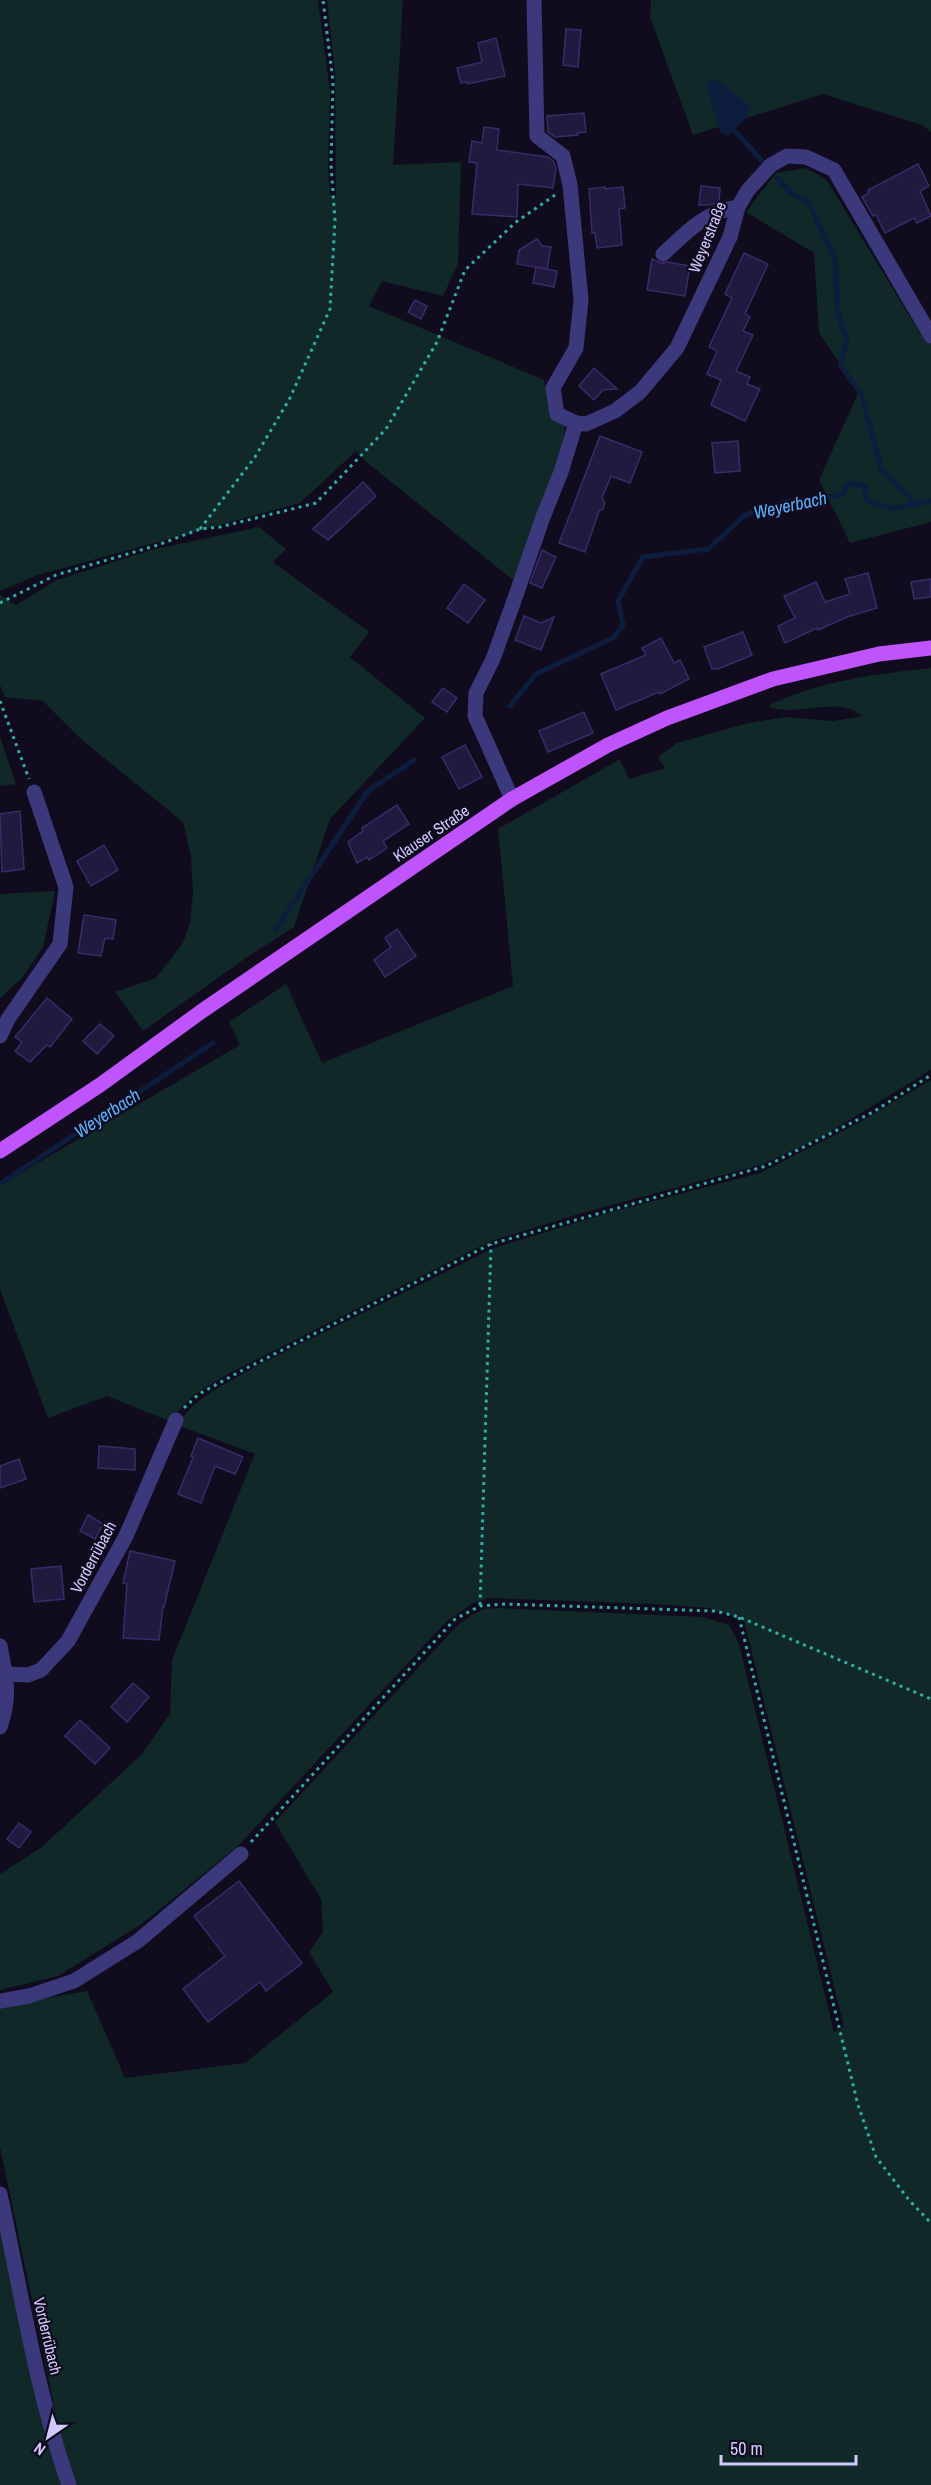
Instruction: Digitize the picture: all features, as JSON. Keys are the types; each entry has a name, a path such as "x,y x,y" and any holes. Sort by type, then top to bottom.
{"main road":[{"name":"Klauser Straße","path":"0,1151 100,1085 202,1011 512,799 608,745 678,714 773,680 879,654 931,648"}],"street":[{"path":"512,799 475,716 476,693 493,659 561,472 576,423 557,414 553,388 576,348 581,300 570,185 563,156 537,136 534,0"},
{"name":"Weyerstraße","path":"576,423 586,424 623,405 640,392 677,348 730,237 738,207 748,190 771,165 787,156 806,158 834,170 931,336"},
{"path":"663,254 706,217 719,210 738,207"},
{"path":"0,1036 8,1019 60,944 66,887 34,792"},
{"name":"Vorderrübach","path":"3,1670 28,1675 41,1670 68,1641 126,1536 176,1420"},
{"path":"0,1646 8,1702 0,1727"},
{"path":"0,2001 74,1981 138,1941 241,1854"},
{"name":"Vorderrübach","path":"0,2194 20,2295 57,2450 69,2485"}],"path":[{"path":"200,529 255,457 290,398 330,309 335,220 331,165 333,82 323,0"},
{"path":"0,603 56,575 158,545 200,529 220,527 316,503 386,429 437,342 465,270 516,222 570,185"},
{"path":"0,701 34,792"},
{"path":"176,1420 189,1402 212,1386 491,1244 766,1166 873,1112 931,1075"},
{"path":"480,1606 491,1244"},
{"path":"241,1854 455,1619 480,1606 505,1604 715,1611 739,1617 931,1699"},
{"path":"739,1617 858,2105 876,2157 909,2200 931,2223"}],"green space":[{"path":"0,0 318,0 330,92 328,168 330,194 336,199 335,73 327,0 403,0 393,165 461,162 458,264 443,296 382,281 369,306 544,380 553,416 566,422 558,467 513,580 356,451 300,503 38,575 0,591"},
{"path":"651,0 931,0 931,132 922,125 823,94 693,135 650,17"},
{"path":"805,168 826,179 920,333 931,344 931,522 850,543 819,480 859,391 819,333 814,253 746,212 776,173"},
{"path":"259,527 286,549 273,562 369,632 350,657 425,718 330,819 294,927 250,955 143,1031 115,992 156,978 183,943 190,923 193,893 191,857 183,822 82,740 43,701 5,697 0,685 0,595 16,605 57,580 151,550"},
{"path":"931,668 931,1070 825,1135 764,1164 582,1213 497,1239 473,1250 228,1374 194,1395 169,1421 107,1396 48,1418 0,1289 0,1185 240,1045 229,1022 286,984 322,1063 513,986 498,829 620,759 629,779 665,768 658,757 677,743 745,724 784,717 833,721 862,716 841,707 791,710 768,706 807,690 848,680"},
{"path":"0,737 16,784 0,786"},
{"path":"55,891 43,947 22,978 0,998 0,894"},
{"path":"931,1080 931,2485 76,2485 61,2439 0,2147 0,2006 87,1991 125,2078 245,2063 333,1992 309,1952 323,1932 321,1899 275,1822 457,1626 473,1614 484,1609 497,1608 703,1617 729,1625 739,1644 834,2032 844,2027 744,1620 709,1608 654,1604 488,1598 473,1603 447,1621 238,1846 143,1923 58,1976 0,1990 0,1874 42,1847 141,1755 170,1714 172,1660 255,1454 177,1425 192,1406 211,1392 258,1365 494,1248 611,1212 760,1173 860,1122"},
{"path":"0,2198 63,2485 0,2485"}],"water":[{"path":"712,79 725,85 751,108 742,123 727,136 720,131 706,84"}],"building":[{"path":"566,29 581,30 578,67 563,65"},
{"path":"496,38 505,76 468,84 467,82 461,83 457,68 482,62 478,43"},
{"path":"584,113 586,132 555,137 548,132 547,116"},
{"path":"484,127 499,129 497,150 548,157 554,162 556,169 553,188 518,184 517,217 472,214 477,163 469,162 472,141 482,143"},
{"path":"918,164 929,186 920,191 931,216 917,223 914,218 885,233 876,215 873,216 862,197 869,193 868,190"},
{"path":"701,186 720,188 719,202 699,205"},
{"path":"605,187 605,189 623,187 625,208 619,209 622,245 597,248 595,233 592,233 589,189"},
{"path":"537,239 542,246 551,247 547,269 517,264 519,250"},
{"path":"744,253 768,264 745,314 750,317 743,331 753,335 736,371 750,377 747,384 760,389 745,421 711,405 721,380 707,374 717,351 709,347 732,298 725,294"},
{"path":"652,259 661,263 690,266 685,296 647,290"},
{"path":"536,267 557,271 554,287 533,283"},
{"path":"415,300 427,306 421,319 408,312"},
{"path":"594,368 617,389 603,390 594,400 579,386"},
{"path":"600,436 642,452 630,483 611,476 602,498 605,503 603,509 599,511 585,552 559,543"},
{"path":"738,441 740,471 715,473 712,443"},
{"path":"363,482 376,496 328,540 313,529"},
{"path":"542,550 556,557 542,588 530,583"},
{"path":"868,573 877,608 847,617 818,630 817,628 785,643 778,626 795,618 784,596 816,582 825,602 850,594 845,579"},
{"path":"931,579 931,597 914,599 911,582"},
{"path":"464,584 485,600 468,623 447,608"},
{"path":"524,616 541,623 554,617 541,650 515,640"},
{"path":"743,632 752,655 718,669 712,669 704,647"},
{"path":"661,638 674,663 680,660 689,679 660,694 659,692 616,710 601,674 646,655 642,648"},
{"path":"443,688 457,698 447,712 432,702"},
{"path":"584,712 593,733 548,752 539,731"},
{"path":"465,745 482,777 459,789 442,757"},
{"path":"397,805 409,824 383,841 387,848 369,860 367,857 357,863 348,842 363,831 362,828"},
{"path":"20,811 24,869 2,872 0,814"},
{"path":"104,845 118,870 91,886 77,861"},
{"path":"84,915 116,920 113,939 105,938 101,956 78,953"},
{"path":"397,929 416,956 385,977 374,960 391,947 385,938"},
{"path":"47,998 72,1019 50,1047 47,1045 30,1062 15,1051 22,1042 15,1037"},
{"path":"100,1024 114,1036 97,1054 83,1041"},
{"path":"198,1438 243,1457 235,1474 215,1466 201,1503 178,1494"},
{"path":"99,1446 135,1449 135,1470 98,1468"},
{"path":"19,1459 26,1479 0,1488 0,1466"},
{"path":"88,1515 103,1524 95,1539 80,1531"},
{"path":"130,1551 175,1561 163,1606 159,1640 123,1638 127,1584 123,1583"},
{"path":"61,1566 64,1599 34,1602 31,1569"},
{"path":"133,1683 149,1697 127,1722 111,1707"},
{"path":"80,1720 110,1748 95,1764 65,1736"},
{"path":"19,1823 31,1832 19,1848 7,1839"},
{"path":"239,1881 302,1963 266,1991 260,1982 208,2022 183,1989 225,1956 194,1916"}],"waterway":[{"path":"734,130 763,162"},
{"path":"777,178 792,194 809,203 835,258 838,313 847,341 840,364 862,396 881,468 915,504"},
{"name":"Weyerbach","path":"510,706 536,674 613,638 623,625 618,601 643,557 708,549 745,515 785,502 841,495 849,483 865,486 866,500 892,509 931,501"},
{"name":"Weyerbach","path":"276,929 368,791 414,760"},
{"name":"Weyerbach","path":"0,1184 213,1043"}]}
